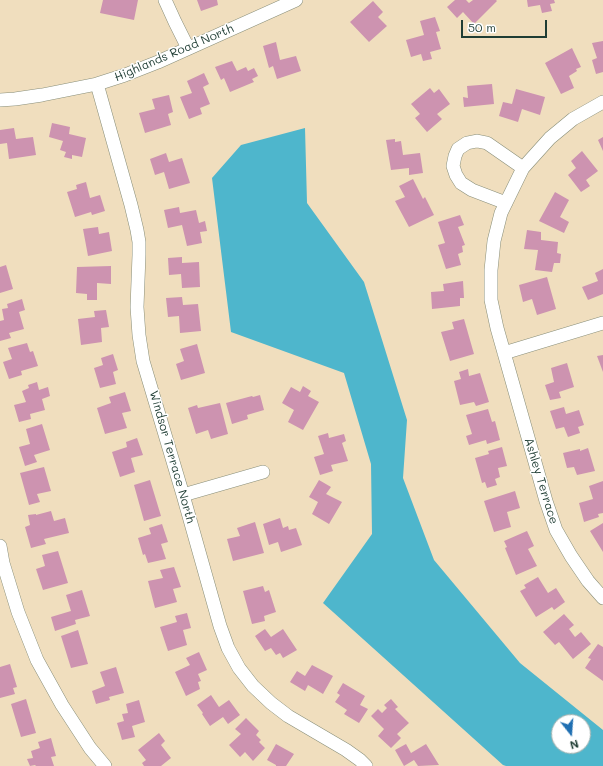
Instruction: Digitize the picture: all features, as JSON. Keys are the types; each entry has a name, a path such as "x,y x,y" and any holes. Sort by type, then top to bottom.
{"street":[{"path":"165,0 188,48"},
{"name":"Highlands Road North","path":"0,100 42,95 97,84 125,75 158,62 296,0"},
{"name":"Windsor Terrace North","path":"97,84 131,205 139,242 140,255 137,306 143,361 220,626 228,648 239,668 253,686 271,703 288,716 346,750 366,766"},
{"name":"Ashley Terrace","path":"603,102 573,119 550,138 523,168 501,213 494,241 491,270 491,300 497,328 546,501 556,530 571,556 588,581 603,598"},
{"path":"506,203 472,190 461,183 453,166 454,156 458,149 467,143 477,141 487,143 523,168"},
{"path":"504,353 603,323"},
{"path":"183,495 264,472"},
{"path":"0,546 3,563 18,612 37,660 62,705 90,748 105,766"}],"water":[{"path":"305,128 307,203 364,282 407,420 403,478 434,560 520,663 583,714 551,714 551,754 591,754 591,720 603,730 603,766 503,765 323,603 372,534 371,464 344,373 231,332 212,178 241,145"}],"building":[{"path":"103,0 138,0 134,20 100,13"},
{"path":"197,0 217,0 218,5 201,11"},
{"path":"455,0 466,0 469,3 473,0 497,1 474,24 463,12 457,18 447,7"},
{"path":"527,0 554,0 555,3 550,4 552,11 542,13 540,5 528,7"},
{"path":"373,1 383,12 378,17 387,26 369,42 350,22"},
{"path":"435,17 440,31 436,32 441,49 430,52 432,59 423,61 421,54 411,57 406,40 424,35 420,21"},
{"path":"603,41 603,72 596,74 592,60 597,58 592,43"},
{"path":"276,42 280,60 296,56 301,71 277,79 273,66 269,68 263,46"},
{"path":"572,48 581,67 576,69 577,71 569,76 574,88 561,94 545,63"},
{"path":"232,61 237,71 246,67 248,71 254,68 258,76 252,79 254,82 230,92 224,78 221,80 215,67"},
{"path":"204,73 209,84 203,87 210,104 200,108 202,114 189,119 180,97 192,93 187,81"},
{"path":"492,84 494,104 464,107 463,97 468,98 467,86"},
{"path":"430,88 434,93 439,89 450,104 437,114 442,119 427,132 415,118 420,114 411,104"},
{"path":"516,89 545,97 540,115 522,109 518,122 499,116 503,102 512,104"},
{"path":"169,95 173,112 168,114 171,125 145,133 139,113 155,109 152,99"},
{"path":"52,123 70,127 69,134 86,138 82,157 72,155 72,159 64,157 66,152 60,150 63,141 49,137"},
{"path":"14,128 16,139 33,137 36,155 9,159 7,143 0,144 0,130"},
{"path":"603,137 603,151 598,140"},
{"path":"395,139 395,142 401,141 403,155 420,153 423,173 409,175 409,168 391,170 386,140"},
{"path":"582,151 598,171 586,180 590,186 581,192 568,175 576,168 571,161"},
{"path":"166,153 169,162 182,158 190,183 169,189 164,172 155,175 150,159"},
{"path":"413,179 423,199 425,197 434,215 409,227 395,201 405,197 399,186"},
{"path":"86,182 90,198 100,195 105,211 92,215 91,212 75,217 67,192 77,189 76,185"},
{"path":"555,192 569,200 560,217 569,222 564,233 539,221"},
{"path":"179,207 180,213 196,210 199,223 205,221 207,231 200,232 202,243 187,246 182,225 168,228 164,210"},
{"path":"460,215 464,225 458,227 465,245 462,246 463,252 458,254 461,265 446,269 438,245 445,243 438,222"},
{"path":"98,227 99,234 109,232 112,251 88,256 83,229"},
{"path":"527,230 541,232 541,240 558,242 557,253 561,254 560,263 554,263 552,272 535,270 538,250 524,249"},
{"path":"182,257 182,263 199,262 200,287 182,288 181,274 169,275 168,258"},
{"path":"6,265 13,289 0,293 0,267"},
{"path":"111,266 111,284 97,283 97,300 87,300 87,294 76,293 77,267"},
{"path":"603,269 603,294 588,300 582,287 598,281 595,273"},
{"path":"547,277 556,309 537,315 532,299 523,302 519,285"},
{"path":"463,281 464,298 460,298 460,306 432,309 431,292 444,291 443,284"},
{"path":"182,297 183,305 198,304 201,331 180,333 179,316 168,317 166,298"},
{"path":"22,299 25,310 19,312 24,329 9,333 11,338 0,341 0,321 4,320 2,309 8,308 7,304"},
{"path":"106,310 109,327 101,328 102,342 81,345 78,319 95,317 94,311"},
{"path":"464,319 474,354 450,361 441,332 454,329 452,322"},
{"path":"27,343 30,352 33,351 38,366 21,371 22,375 9,379 3,362 12,359 8,348"},
{"path":"197,344 205,373 181,380 176,364 184,361 180,349"},
{"path":"113,354 118,370 113,372 116,384 100,388 94,368 103,365 101,358"},
{"path":"603,355 603,372 597,356"},
{"path":"567,363 574,387 559,392 561,398 550,400 545,385 554,382 551,368"},
{"path":"468,369 469,376 480,373 489,402 476,406 474,402 460,405 454,381 461,379 459,372"},
{"path":"37,382 39,390 48,387 50,396 42,399 45,410 30,414 31,419 19,422 14,405 26,402 22,391 29,388 28,385"},
{"path":"303,386 311,391 308,396 319,402 303,430 288,422 294,410 282,403 291,387 300,392"},
{"path":"125,392 131,411 122,413 127,428 105,434 97,408 111,403 109,397"},
{"path":"260,395 264,410 247,415 248,419 232,424 226,403"},
{"path":"220,403 228,434 211,439 208,430 196,434 188,408 197,405 198,408"},
{"path":"564,407 566,414 579,410 584,425 578,427 580,433 568,437 564,427 556,429 550,411"},
{"path":"488,409 492,422 495,421 500,440 487,444 486,440 469,445 466,436 472,434 466,415"},
{"path":"42,424 50,450 34,455 37,462 25,466 19,447 30,444 26,429"},
{"path":"328,433 329,438 344,434 346,441 342,443 348,461 331,465 333,471 320,475 314,457 324,454 318,436"},
{"path":"137,438 143,455 131,458 135,472 120,477 112,452 127,447 126,442"},
{"path":"502,447 507,466 498,468 500,477 495,479 497,485 487,488 485,482 482,483 475,458 489,454 488,451"},
{"path":"588,448 595,471 577,475 574,467 567,468 563,453 580,449 580,451"},
{"path":"44,467 51,491 37,494 40,502 29,505 20,473"},
{"path":"150,480 161,516 144,521 134,485"},
{"path":"319,480 331,487 326,494 342,502 329,524 312,514 318,502 309,497"},
{"path":"603,481 603,513 598,514 599,517 584,522 579,503 593,499 589,486"},
{"path":"515,491 520,508 507,512 511,527 494,532 484,501"},
{"path":"51,511 54,521 65,518 69,533 44,539 46,544 31,548 25,527 30,525 28,515 36,515"},
{"path":"280,518 283,528 288,526 289,530 296,528 302,545 281,552 278,542 269,545 263,524"},
{"path":"255,522 264,553 233,561 227,539 240,536 237,528"},
{"path":"603,523 603,552 590,531"},
{"path":"162,524 168,542 161,544 166,559 148,563 145,554 143,555 138,538 151,534 149,528"},
{"path":"527,531 534,546 528,549 537,566 516,575 505,548 507,547 504,541"},
{"path":"58,551 68,583 43,590 36,569 45,566 42,555"},
{"path":"174,567 181,587 173,589 177,602 155,608 148,581 163,578 160,570"},
{"path":"538,577 548,593 556,588 565,602 554,610 552,607 536,617 520,591 526,588 524,585"},
{"path":"263,586 265,592 269,590 276,612 264,616 265,621 252,624 243,591"},
{"path":"82,590 90,616 75,620 76,624 55,631 51,617 71,611 66,595"},
{"path":"187,613 191,628 183,630 187,645 168,651 160,627 177,622 175,616"},
{"path":"564,614 574,625 569,629 575,637 581,632 591,644 573,659 559,642 555,645 543,632"},
{"path":"265,629 271,637 283,629 297,650 283,658 280,653 276,655 271,648 265,651 255,636"},
{"path":"78,630 88,664 71,668 61,636"},
{"path":"598,644 603,647 603,681 585,668 591,659 588,658"},
{"path":"199,652 207,670 198,674 201,681 198,682 200,689 186,696 175,672 190,665 186,658"},
{"path":"10,664 17,687 13,688 15,694 0,698 0,667"},
{"path":"312,665 333,676 323,694 308,685 305,691 290,682 297,671 305,676"},
{"path":"116,667 124,693 109,697 110,700 96,704 92,691 105,686 100,672"},
{"path":"343,683 365,696 360,705 368,709 359,723 344,714 347,710 335,702 340,695 337,693"},
{"path":"211,695 219,707 229,700 240,715 228,724 223,717 210,726 197,705"},
{"path":"26,699 36,733 21,737 11,704"},
{"path":"391,699 398,707 395,709 409,723 397,734 401,738 391,748 378,736 384,729 371,716 378,709 382,713 387,708 384,705"},
{"path":"139,700 145,722 132,726 135,737 122,740 117,723 124,721 122,714 128,713 126,704"},
{"path":"246,718 259,731 256,735 261,740 259,742 265,748 253,761 245,752 240,757 229,745 241,734 235,729"},
{"path":"159,733 165,741 161,745 171,758 161,766 144,766 142,763 146,760 138,750"},
{"path":"51,738 56,756 51,757 54,766 30,766 27,759 33,758 31,751 40,748 38,742"},
{"path":"276,744 294,754 286,766 276,766 267,760"},
{"path":"406,744 411,753 426,744 439,765 418,766 414,760 404,766 395,750"}]}
